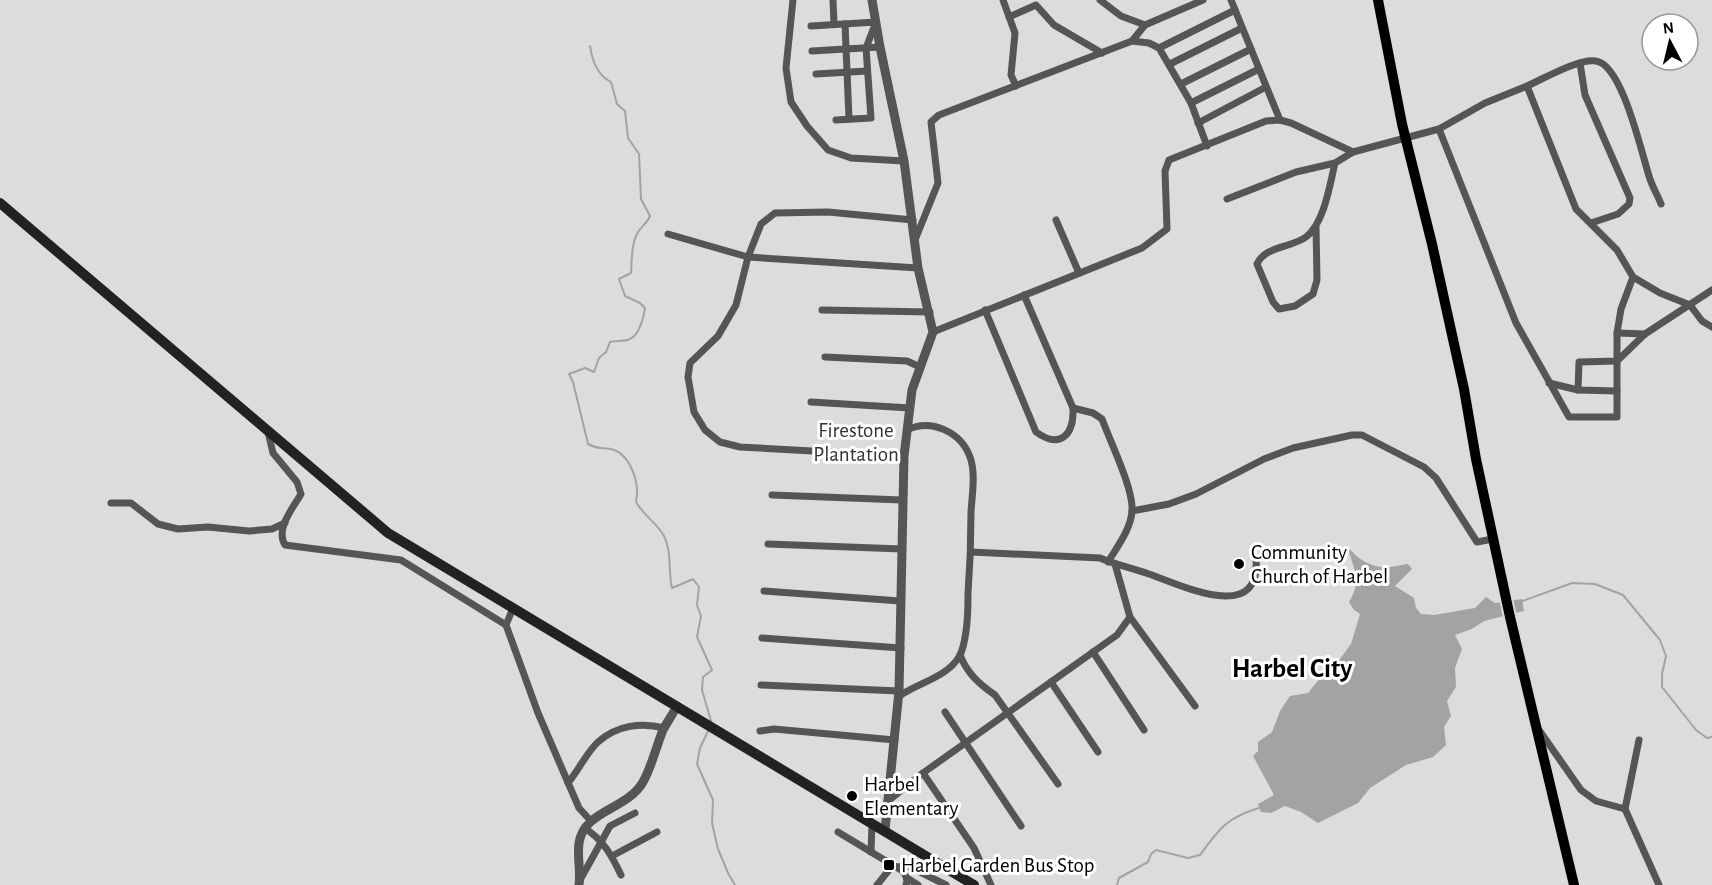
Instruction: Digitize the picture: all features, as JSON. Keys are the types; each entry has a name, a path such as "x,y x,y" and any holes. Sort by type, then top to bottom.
{"main road":[{"path":"1378,0 1406,138 1464,389 1510,617 1574,885"},
{"path":"0,203 388,533 974,885"}],"street":[{"path":"793,0 786,68 791,102 807,126 828,150 851,158 904,161"},
{"path":"833,0 834,24"},
{"path":"873,0 880,47 904,161 918,267 933,332 912,390 904,456 899,694 885,830"},
{"path":"1003,0 1015,33 1011,75 1016,86"},
{"path":"1100,0 1121,16 1145,25"},
{"path":"1132,41 1145,25 1203,0"},
{"path":"1231,0 1280,120"},
{"path":"1009,17 1036,5 1054,25 1102,53"},
{"path":"1160,48 1235,9"},
{"path":"811,26 876,22"},
{"path":"836,120 871,118 866,48 876,22"},
{"path":"845,24 849,119"},
{"path":"1170,64 1242,28"},
{"path":"915,240 938,183 931,122 939,115 1132,41 1149,43 1160,48 1191,104 1207,146"},
{"path":"812,51 880,47"},
{"path":"1181,84 1251,49"},
{"path":"1227,199 1296,172 1335,163 1353,152 1439,129 1485,103 1580,63 1593,60 1606,66 1623,94 1650,178 1661,204"},
{"path":"1580,63 1585,95 1630,198 1629,204 1618,214 1591,223"},
{"path":"1191,104 1259,69"},
{"path":"816,74 867,71"},
{"path":"1527,86 1575,209 1617,250 1633,277 1660,293 1690,305 1702,321 1712,327"},
{"path":"1198,123 1266,87"},
{"path":"933,332 1142,248 1167,229 1165,171 1169,160 1266,121 1280,120 1353,152"},
{"path":"1439,129 1516,323 1569,417 1617,417 1617,333 1621,309 1633,277"},
{"path":"1316,226 1305,238 1260,257 1257,264 1273,302 1279,309 1294,306 1313,294 1317,280 1316,226 1328,194 1335,163"},
{"path":"904,456 740,447 720,442 705,430 694,412 688,377 690,363 718,336 736,305 748,257 761,224 775,213 828,212 913,220"},
{"path":"1056,220 1079,273"},
{"path":"668,234 748,257 918,267"},
{"path":"1578,390 1579,362 1617,361 1645,334 1712,290"},
{"path":"985,310 1036,432 1045,439 1055,440 1065,436 1070,430 1073,408 1024,295"},
{"path":"822,310 930,312"},
{"path":"1617,333 1645,334"},
{"path":"825,357 908,361 920,367"},
{"path":"1549,383 1578,390 1617,391"},
{"path":"811,402 910,408"},
{"path":"1073,408 1093,413 1102,419 1128,489 1132,511 1127,529 1111,563 1130,617 1196,706"},
{"path":"761,685 899,694 941,673 954,664 960,654 967,630 971,552 971,458 964,445 953,434 935,425 918,425 907,430"},
{"path":"268,429 273,453 297,482 301,494 282,530 282,541 285,545 401,560 506,625 538,713 579,808 587,824 612,856 621,875"},
{"path":"1132,511 1168,504 1196,494 1264,459 1293,447 1362,435 1424,467 1436,478 1477,542 1493,539"},
{"path":"771,495 902,500"},
{"path":"111,503 131,503 158,524 178,529 208,527 249,531 272,528 285,523"},
{"path":"768,544 902,549"},
{"path":"971,552 1100,558 1206,594 1223,597 1236,595 1254,583 1257,572 1256,560"},
{"path":"764,591 900,601"},
{"path":"506,625 513,608"},
{"path":"888,801 922,773 1117,635 1130,617"},
{"path":"762,638 901,648"},
{"path":"1094,652 1144,730"},
{"path":"960,654 965,667 981,685 995,695 1058,784"},
{"path":"1051,682 1098,752"},
{"path":"579,882 579,843 587,824 623,803 643,782 664,728 677,706"},
{"path":"945,712 1021,826"},
{"path":"568,783 598,742 608,736 635,724 649,724 664,728"},
{"path":"1535,724 1581,790 1596,801 1625,808"},
{"path":"760,732 774,729 896,740"},
{"path":"1639,740 1625,808 1659,885"},
{"path":"922,773 974,848 991,885"},
{"path":"579,882 600,840 610,826 635,813"},
{"path":"871,852 872,824"},
{"path":"612,856 657,832"},
{"path":"838,832 902,869 906,881 918,885"},
{"path":"877,885 894,866 908,866 946,885"}],"green space":[{"name":"Firestone Plantation","path":"0,0 1712,0 1712,885 0,885"}],"shaded area":[{"path":"1347,545 1358,557 1378,567 1408,564 1412,569 1395,586 1414,598 1416,608 1421,614 1434,615 1475,608 1486,597 1495,603 1522,599 1524,611 1484,621 1472,629 1455,635 1462,649 1455,668 1456,687 1447,701 1451,716 1444,727 1446,745 1433,757 1406,765 1370,788 1358,803 1318,823 1301,812 1285,806 1271,813 1261,812 1258,804 1274,795 1253,756 1258,751 1258,742 1272,732 1280,711 1290,696 1308,693 1337,663 1351,644 1360,614 1349,602 1355,587 1356,574"}],"waterway":[{"path":"590,46 596,67 611,82 617,104 625,111 628,138 639,154 641,199 650,216 638,232 634,242 631,273 619,279 625,296 645,308 636,334 628,340 610,342 606,352 599,358 594,372 585,368 569,374 588,444 618,452 629,463 637,487 636,502 664,536 668,549 672,588 693,579 699,587 697,605 701,616 697,637 712,670 703,677 702,690 711,721"},
{"path":"1520,602 1572,583 1595,584 1623,595 1660,640 1666,656 1662,687 1696,730 1707,738 1712,737"},
{"path":"709,729 700,748 697,764 713,800 712,823 718,849 735,885"},
{"path":"1117,885 1119,878 1148,862 1151,854 1156,850 1188,858 1200,855 1231,820 1259,808"}],"place":[{"name":"Community Church of Harbel","path":"1239,564"},
{"name":"Harbel Elementary","path":"852,796"},
{"name":"Harbel Garden Bus Stop","path":"889,865"}],"district":[{"name":"Harbel City","path":"1292,668"}]}
